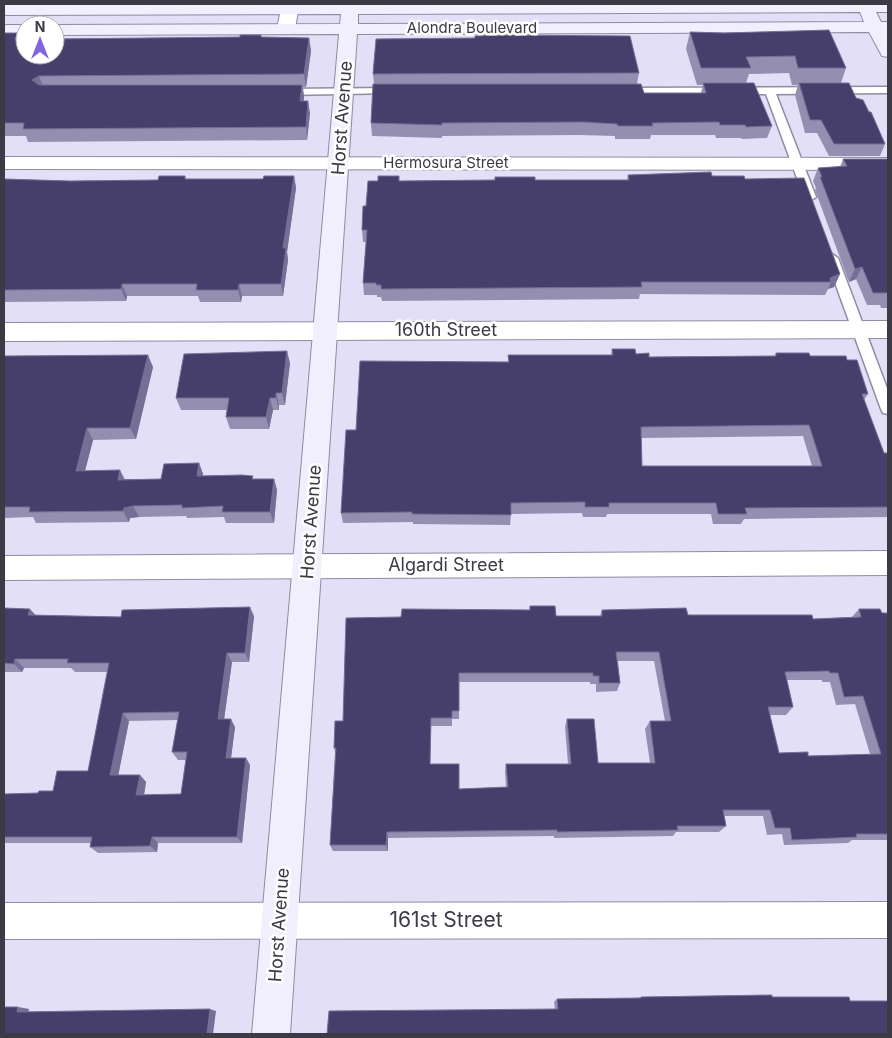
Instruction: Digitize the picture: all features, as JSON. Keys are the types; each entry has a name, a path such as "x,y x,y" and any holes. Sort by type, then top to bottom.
{"main road":[{"name":"Alondra Boulevard","path":"65,30 286,29 349,19 864,5 888,7"},
{"path":"864,5 882,27 888,52"},
{"name":"Alondra Boulevard","path":"4,10 290,6 349,19 882,27"},
{"name":"Horst Avenue","path":"271,1034 349,19"}],"street":[{"path":"286,29 290,6"},
{"name":"Hermosura Street","path":"4,162 888,164"},
{"name":"160th Street","path":"4,332 888,328"},
{"name":"Algardi Street","path":"4,568 888,563"},
{"name":"161st Street","path":"4,921 888,920"}],"lane":[{"path":"770,90 814,210"},
{"path":"611,91 888,90"},
{"path":"274,92 403,91"},
{"path":"828,246 888,410"}],"building":[{"path":"829,30 846,68 798,68 795,56 746,57 751,68 701,68 690,32 724,33"},
{"path":"4,33 15,33 15,65 65,65 65,39 240,37 240,35 309,38 304,74 39,76 32,80 39,85 302,85 300,101 308,101 306,127 23,129 24,123 4,123"},
{"path":"475,36 630,36 639,73 373,74 376,39 475,38"},
{"path":"703,83 754,83 772,126 746,127 745,125 720,125 719,122 652,123 653,126 618,126 617,124 582,122 442,123 442,125 371,123 373,84 641,84 644,93 706,93"},
{"path":"799,83 849,83 856,98 863,100 869,112 871,112 885,144 834,144 821,120 810,120"},
{"path":"843,159 888,159 888,295 887,293 873,293 862,267 855,269 820,177 822,177 818,168 847,166"},
{"path":"711,172 712,176 744,176 745,179 804,178 840,274 830,278 831,282 641,282 642,287 381,289 381,285 376,285 376,283 363,283 367,230 362,230 363,206 366,206 368,181 378,181 378,176 399,176 399,181 495,180 495,177 535,177 535,180 629,180 628,175"},
{"path":"159,176 185,176 185,179 263,179 264,176 294,176 283,248 286,248 281,284 239,284 238,290 196,290 197,284 122,284 121,289 4,290 4,179 70,181 158,180"},
{"path":"612,349 635,349 636,354 649,353 649,357 776,356 776,353 809,353 810,356 846,356 847,360 857,360 868,394 862,394 884,453 888,453 888,507 745,508 747,514 718,514 716,503 609,503 609,507 585,507 585,502 511,503 511,515 412,514 412,512 341,513 346,430 356,430 360,361 509,362 508,355 613,355","holes":["809,425 822,466 642,466 641,427"]},
{"path":"287,351 282,393 276,393 276,398 270,398 266,417 226,417 229,398 176,398 184,354"},
{"path":"148,355 130,428 87,428 76,471 120,470 118,480 161,479 164,464 199,463 197,476 242,475 253,476 252,479 274,479 270,512 222,512 223,506 182,508 182,505 133,506 124,508 123,511 29,512 30,507 4,507 4,356"},
{"path":"530,606 555,606 556,616 602,616 602,610 686,608 688,615 812,615 813,619 861,617 859,609 880,609 882,613 888,613 888,834 856,834 857,837 792,840 790,828 775,828 770,810 723,810 726,826 677,826 678,830 387,832 386,845 330,845 336,748 334,748 335,721 343,721 346,618 401,617 402,609 530,610","holes":["616,652 659,652 671,721 650,721 655,763 598,763 594,719 567,719 571,764 506,764 508,787 459,789 459,764 430,764 431,718 452,718 452,711 459,711 459,673 593,673 593,676 599,676 599,683 620,683","829,671 830,673 838,673 844,697 863,696 881,754 808,756 808,752 779,753 768,707 793,707 785,672"]},
{"path":"250,607 245,653 227,653 218,719 231,719 226,758 246,758 237,837 152,837 150,846 90,847 92,837 4,837 4,794 53,791 57,771 88,771 109,663 67,663 68,659 15,659 14,664 4,663 4,608 30,609 28,615 121,617 122,610","holes":["179,712 172,752 187,752 181,794 136,795 140,775 110,775 123,713"]},
{"path":"772,995 772,997 849,997 850,1001 888,1001 888,1034 327,1034 329,1011 558,1009 557,999"},
{"path":"4,1007 18,1007 17,1012 210,1009 207,1034 4,1034"}]}
